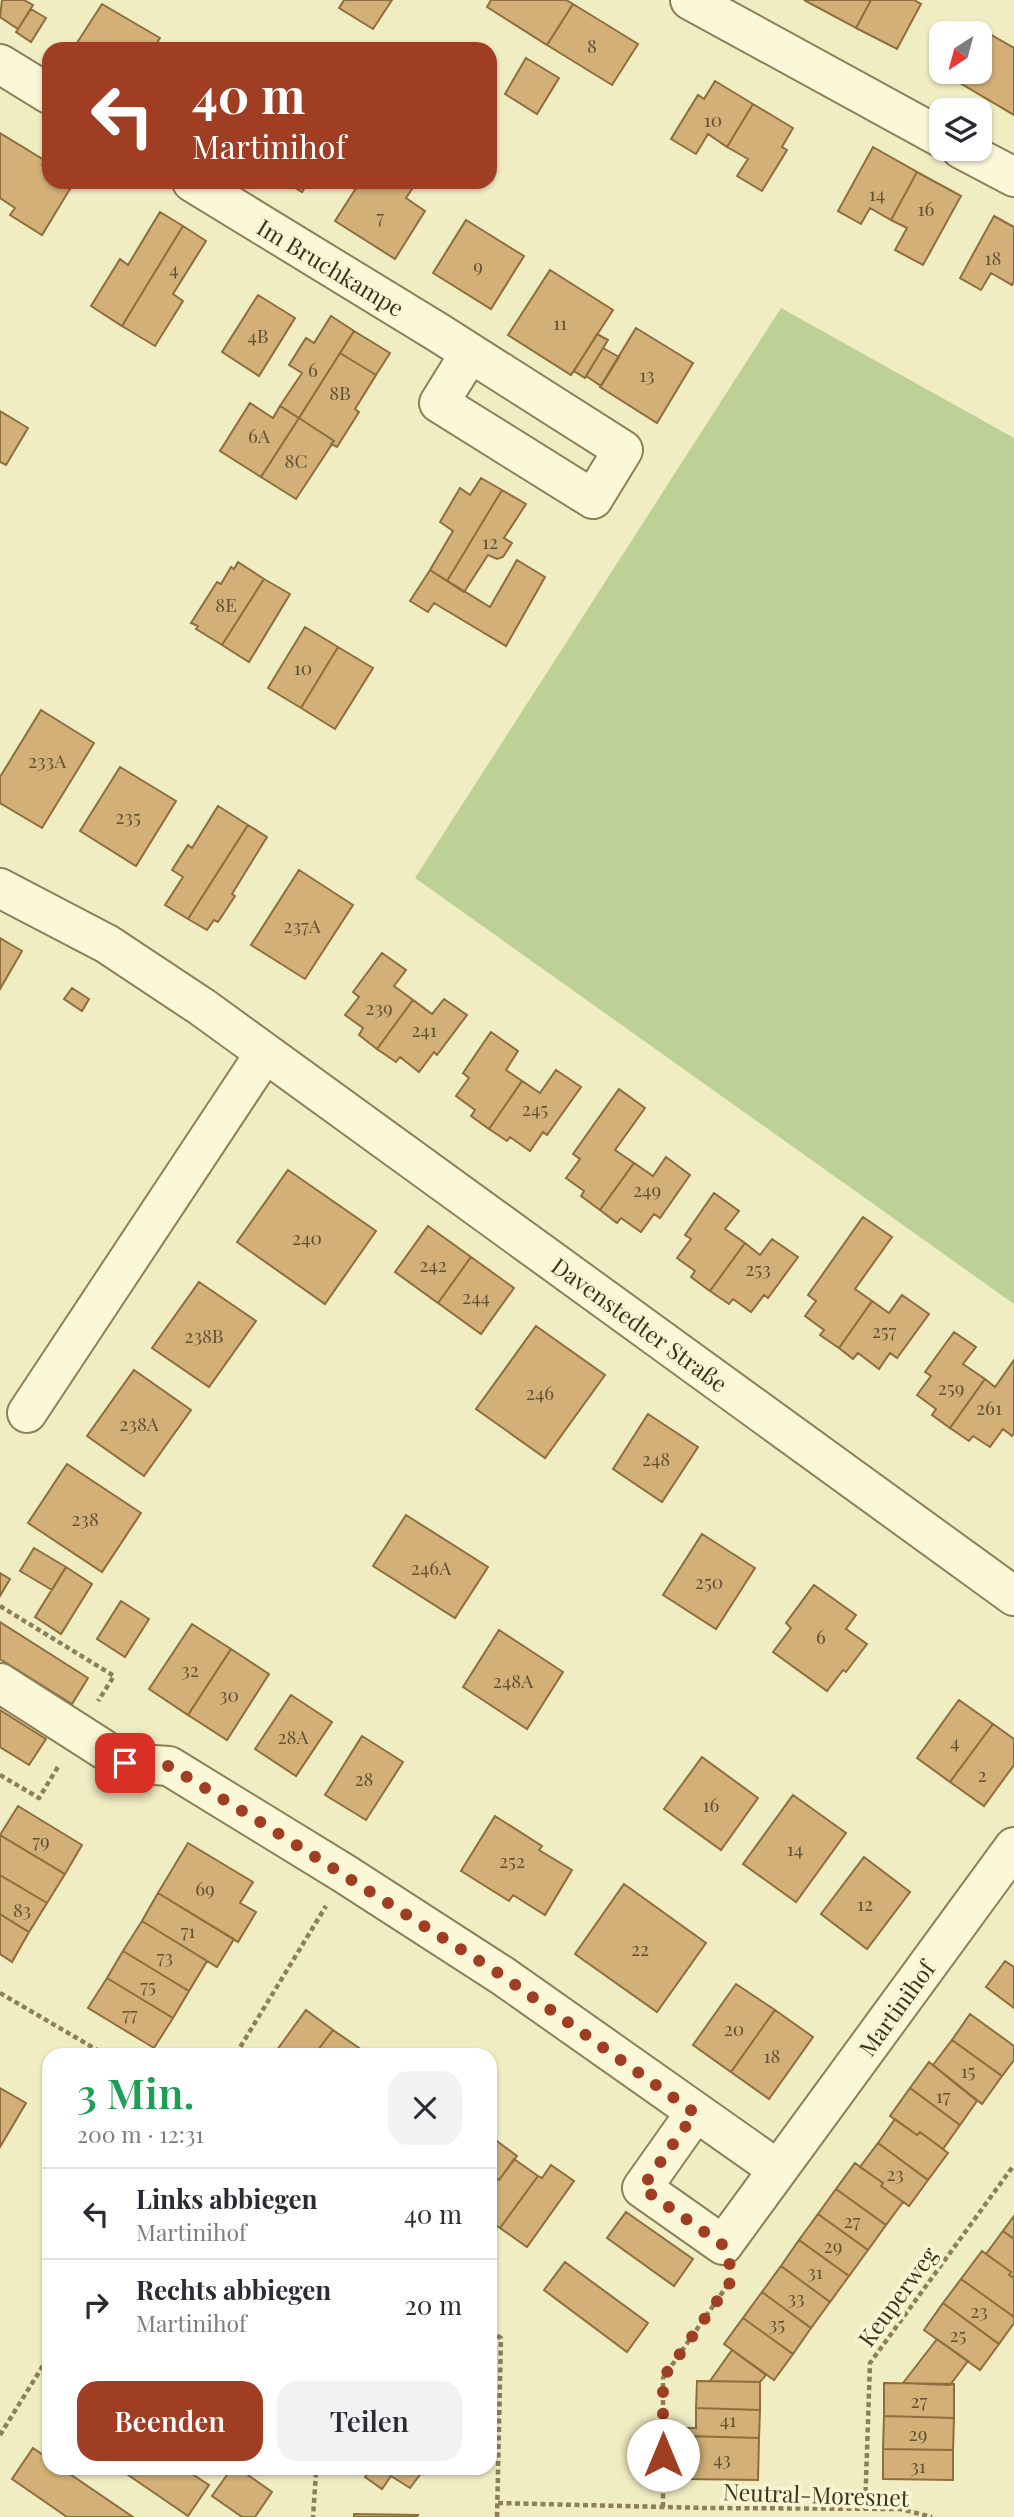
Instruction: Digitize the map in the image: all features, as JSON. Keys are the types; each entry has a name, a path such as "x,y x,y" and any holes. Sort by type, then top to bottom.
{"street":[{"path":"690,0 929,131"},
{"path":"0,64 42,90"},
{"path":"984,161 1014,177"},
{"name":"Im Bruchkampe","path":"203,189 470,353"},
{"name":"Davenstedter Straße","path":"0,888 107,944 265,1053 1014,1596"},
{"path":"27,1413 265,1053"},
{"path":"0,1683 125,1763 169,1766 345,1874 503,1976 777,2169"},
{"name":"Martinihof","path":"723,2245 1014,1847"},
{"path":"695,2113 642,2188 723,2245"}],"path":[{"path":"240,2048 345,1874"},
{"path":"0,1993 94,2048"},
{"name":"Keuperweg","path":"865,2509 870,2363 1014,2165"},
{"path":"663,2507 663,2378 734,2277 723,2245"},
{"path":"497,2336 501,2339 497,2517"},
{"path":"0,2435 42,2367"},
{"path":"313,2517 316,2475"},
{"name":"Neutral-Moresnet","path":"498,2503 900,2510 932,2517"},
{"path":"706,2508 706,2517"}],"green space":[{"path":"781,308 1014,438 1014,1304 415,878"}],"building":[{"path":"2,0 24,0 33,5 18,29 0,17"},
{"path":"344,0 392,0 373,29 339,8"},
{"path":"491,0 566,0 573,4 547,45 487,7"},
{"path":"804,0 871,0 856,28"},
{"path":"871,0 914,0 921,4 897,49 856,28"},
{"path":"102,4 160,38 157,42 78,42"},
{"path":"573,4 638,44 612,85 547,45"},
{"path":"31,9 46,18 31,42 16,32"},
{"path":"992,35 1014,48 1014,115 992,102 992,98 985,98 961,84 992,84"},
{"path":"526,58 559,78 537,114 505,94"},
{"path":"715,81 753,104 727,147 708,134 696,154 671,139 698,95 704,99"},
{"path":"753,104 793,128 782,147 787,150 762,191 737,176 748,159 727,147"},
{"path":"0,133 42,159 42,189 70,189 42,235 10,215 15,208 0,198"},
{"path":"873,147 917,172 891,220 870,208 861,224 838,211"},
{"path":"917,172 961,196 923,265 895,250 907,228 891,220"},
{"path":"356,189 412,189 406,198 425,211 395,259 335,221"},
{"path":"160,212 183,226 122,326 91,306 120,259 128,265"},
{"path":"994,216 1014,227 1014,281 1012,285 991,273 981,290 960,278"},
{"path":"466,220 524,256 491,309 433,273"},
{"path":"183,226 206,241 173,294 183,301 155,346 122,326"},
{"path":"550,270 613,310 571,375 508,335"},
{"path":"258,295 295,318 259,376 222,352"},
{"path":"331,316 354,331 299,418 280,406 302,373 289,365 306,338 314,343"},
{"path":"636,328 693,363 657,423 600,387"},
{"path":"354,331 390,353 376,375 340,353"},
{"path":"597,334 608,340 585,378 574,371"},
{"path":"603,348 619,357 601,386 586,376"},
{"path":"340,353 376,375 355,409 359,412 337,447 331,444 334,441 299,418"},
{"path":"250,403 273,418 280,406 299,418 261,477 220,451"},
{"path":"0,411 28,428 6,465 0,462"},
{"path":"299,418 334,441 296,499 261,477"},
{"path":"481,478 502,490 447,581 430,570 453,531 440,522 460,488 470,495"},
{"path":"502,490 526,504 504,538 512,543 503,557 497,559 488,555 464,592 447,581"},
{"path":"517,560 545,577 506,646 434,603 428,612 410,601 430,570 490,607"},
{"path":"238,562 264,579 222,645 191,623 217,582 221,584 231,567 234,569"},
{"path":"264,579 290,594 249,662 222,645"},
{"path":"305,627 338,647 301,708 268,688"},
{"path":"338,647 373,668 335,729 301,708"},
{"path":"41,710 94,743 42,828 0,803 0,777"},
{"path":"120,767 176,801 136,866 80,831"},
{"path":"218,806 248,825 188,919 165,905 183,877 172,870 188,845 192,848"},
{"path":"248,825 267,837 232,894 235,896 218,922 214,920 207,930 188,919"},
{"path":"299,870 353,905 305,979 251,945"},
{"path":"0,938 22,951 0,989"},
{"path":"382,953 406,970 394,986 413,1000 377,1049 359,1035 363,1028 345,1015 359,997 353,992"},
{"path":"72,988 89,999 82,1011 64,999"},
{"path":"444,999 467,1015 437,1055 434,1052 419,1072 400,1057 396,1062 377,1049 413,1000 432,1014"},
{"path":"491,1032 518,1051 506,1070 522,1081 489,1129 471,1116 475,1110 456,1096 469,1078 463,1073"},
{"path":"556,1070 581,1087 547,1135 543,1132 530,1151 510,1137 507,1141 489,1129 522,1081 540,1093"},
{"path":"619,1089 645,1108 615,1150 634,1163 600,1210 581,1196 584,1191 566,1178 580,1159 573,1154"},
{"path":"666,1157 690,1175 660,1218 654,1214 641,1232 621,1218 617,1223 600,1210 634,1163 653,1176"},
{"path":"288,1170 376,1231 325,1304 237,1242"},
{"path":"714,1193 739,1211 725,1229 745,1243 710,1291 691,1277 695,1271 677,1258 691,1239 685,1235"},
{"path":"863,1217 892,1237 855,1289 872,1301 839,1348 820,1335 824,1330 805,1316 816,1301 808,1295"},
{"path":"428,1226 471,1257 438,1303 395,1272"},
{"path":"772,1239 798,1257 768,1298 764,1295 751,1312 733,1299 729,1304 710,1291 745,1243 760,1255"},
{"path":"471,1257 514,1288 481,1334 438,1303"},
{"path":"199,1282 256,1321 209,1387 152,1348"},
{"path":"902,1295 929,1314 897,1358 890,1353 879,1369 858,1353 853,1359 839,1348 872,1301 889,1313"},
{"path":"536,1326 605,1375 545,1458 476,1409"},
{"path":"954,1332 976,1347 963,1364 985,1379 950,1428 932,1415 936,1409 917,1395 931,1376 925,1372"},
{"path":"1014,1360 1012,1436 1003,1429 990,1447 973,1436 969,1441 950,1428 985,1379 995,1387"},
{"path":"134,1370 191,1410 144,1476 87,1436"},
{"path":"648,1414 698,1447 662,1502 613,1469"},
{"path":"67,1464 141,1513 102,1572 28,1523"},
{"path":"406,1515 488,1567 455,1618 373,1566"},
{"path":"702,1534 755,1568 716,1629 663,1595"},
{"path":"34,1548 66,1567 52,1590 20,1571"},
{"path":"66,1567 92,1584 61,1634 35,1617"},
{"path":"0,1573 10,1579 0,1596"},
{"path":"814,1585 856,1615 846,1629 867,1644 846,1672 843,1670 827,1691 773,1652 791,1628 786,1623"},
{"path":"121,1601 149,1619 125,1657 97,1639"},
{"path":"0,1622 88,1678 72,1704 0,1659"},
{"path":"192,1624 231,1649 188,1715 149,1689"},
{"path":"499,1630 563,1672 527,1729 463,1687"},
{"path":"231,1649 269,1674 227,1740 188,1715"},
{"path":"291,1695 332,1722 296,1776 255,1749"},
{"path":"959,1700 993,1724 950,1782 917,1758"},
{"path":"0,1710 46,1739 29,1765 0,1747"},
{"path":"993,1724 1014,1739 1014,1765 984,1806 950,1782"},
{"path":"362,1736 403,1762 366,1820 325,1795"},
{"path":"702,1757 758,1798 721,1850 664,1809"},
{"path":"793,1795 846,1833 796,1902 743,1864"},
{"path":"18,1806 82,1845 65,1874 0,1835"},
{"path":"495,1816 542,1846 539,1850 572,1870 545,1915 513,1895 509,1901 461,1871"},
{"path":"0,1835 65,1874 47,1903 0,1875"},
{"path":"188,1843 253,1882 240,1903 256,1912 238,1942 158,1893"},
{"path":"864,1857 910,1892 867,1949 821,1914"},
{"path":"0,1875 47,1903 29,1932 0,1914"},
{"path":"624,1884 706,1943 657,2012 575,1954"},
{"path":"158,1893 234,1939 217,1967 142,1921"},
{"path":"0,1914 29,1932 12,1962 0,1954"},
{"path":"142,1921 207,1961 189,1991 123,1951"},
{"path":"123,1951 189,1991 173,2018 107,1978"},
{"path":"1005,1961 1014,1967 1014,2008 986,1987"},
{"path":"107,1978 173,2018 154,2048 88,2008"},
{"path":"736,1984 775,2010 731,2072 693,2045"},
{"path":"306,2010 333,2030 320,2048 278,2048"},
{"path":"775,2010 813,2037 769,2099 731,2072"},
{"path":"970,2014 1014,2046 1014,2060 1002,2076 952,2040"},
{"path":"333,2030 359,2048 320,2048"},
{"path":"952,2040 1002,2076 982,2104 933,2065"},
{"path":"929,2062 977,2101 960,2125 910,2088"},
{"path":"0,2088 26,2103 0,2147"},
{"path":"910,2088 960,2125 943,2149 920,2132 917,2135 890,2116"},
{"path":"895,2119 917,2135 920,2132 948,2153 928,2180 878,2143"},
{"path":"497,2141 517,2156 499,2180 497,2179"},
{"path":"878,2143 928,2180 909,2206 860,2167"},
{"path":"514,2159 538,2176 500,2228 497,2226 497,2179 499,2180"},
{"path":"855,2163 883,2183 881,2186 903,2202 886,2225 836,2189"},
{"path":"551,2165 574,2181 527,2247 500,2228 538,2176 542,2178"},
{"path":"836,2189 886,2225 868,2250 818,2214"},
{"path":"626,2212 693,2259 674,2286 607,2238"},
{"path":"818,2214 868,2250 849,2276 799,2240"},
{"path":"1014,2216 1014,2239 1003,2231"},
{"path":"1003,2231 1014,2239 1014,2278 1009,2275 1011,2272 986,2254"},
{"path":"799,2240 849,2276 830,2302 781,2266"},
{"path":"982,2251 1011,2272 1009,2275 1014,2278 1014,2317 961,2279"},
{"path":"565,2262 648,2323 627,2352 544,2290"},
{"path":"781,2266 830,2302 811,2328 762,2292"},
{"path":"961,2279 1014,2317 1014,2323 999,2344 943,2303"},
{"path":"762,2292 811,2328 793,2354 743,2318"},
{"path":"943,2303 999,2344 980,2370 924,2330"},
{"path":"743,2318 793,2354 774,2380 724,2344"},
{"path":"937,2339 968,2361 950,2385 903,2383"},
{"path":"732,2350 766,2375 760,2382 710,2381"},
{"path":"697,2381 760,2382 760,2410 696,2408"},
{"path":"884,2383 954,2384 954,2418 884,2416"},
{"path":"696,2408 760,2410 759,2438 686,2436 686,2428 696,2428"},
{"path":"884,2416 954,2418 953,2450 883,2449"},
{"path":"686,2436 759,2438 758,2480 686,2479"},
{"path":"33,2448 42,2454 42,2475 71,2475 133,2517 67,2517 12,2479"},
{"path":"883,2449 953,2450 953,2480 883,2479"},
{"path":"128,2475 194,2475 209,2485 188,2516"},
{"path":"227,2475 248,2475 272,2492 255,2517 242,2517 212,2496"},
{"path":"367,2475 420,2475 410,2488 391,2476 382,2489 365,2477"},
{"path":"354,2514 418,2515 354,2517"}],"route":[{"path":"125,1763 169,1766 345,1874 503,1976 695,2113 642,2188 723,2245 734,2277 663,2378 663,2455"}]}
